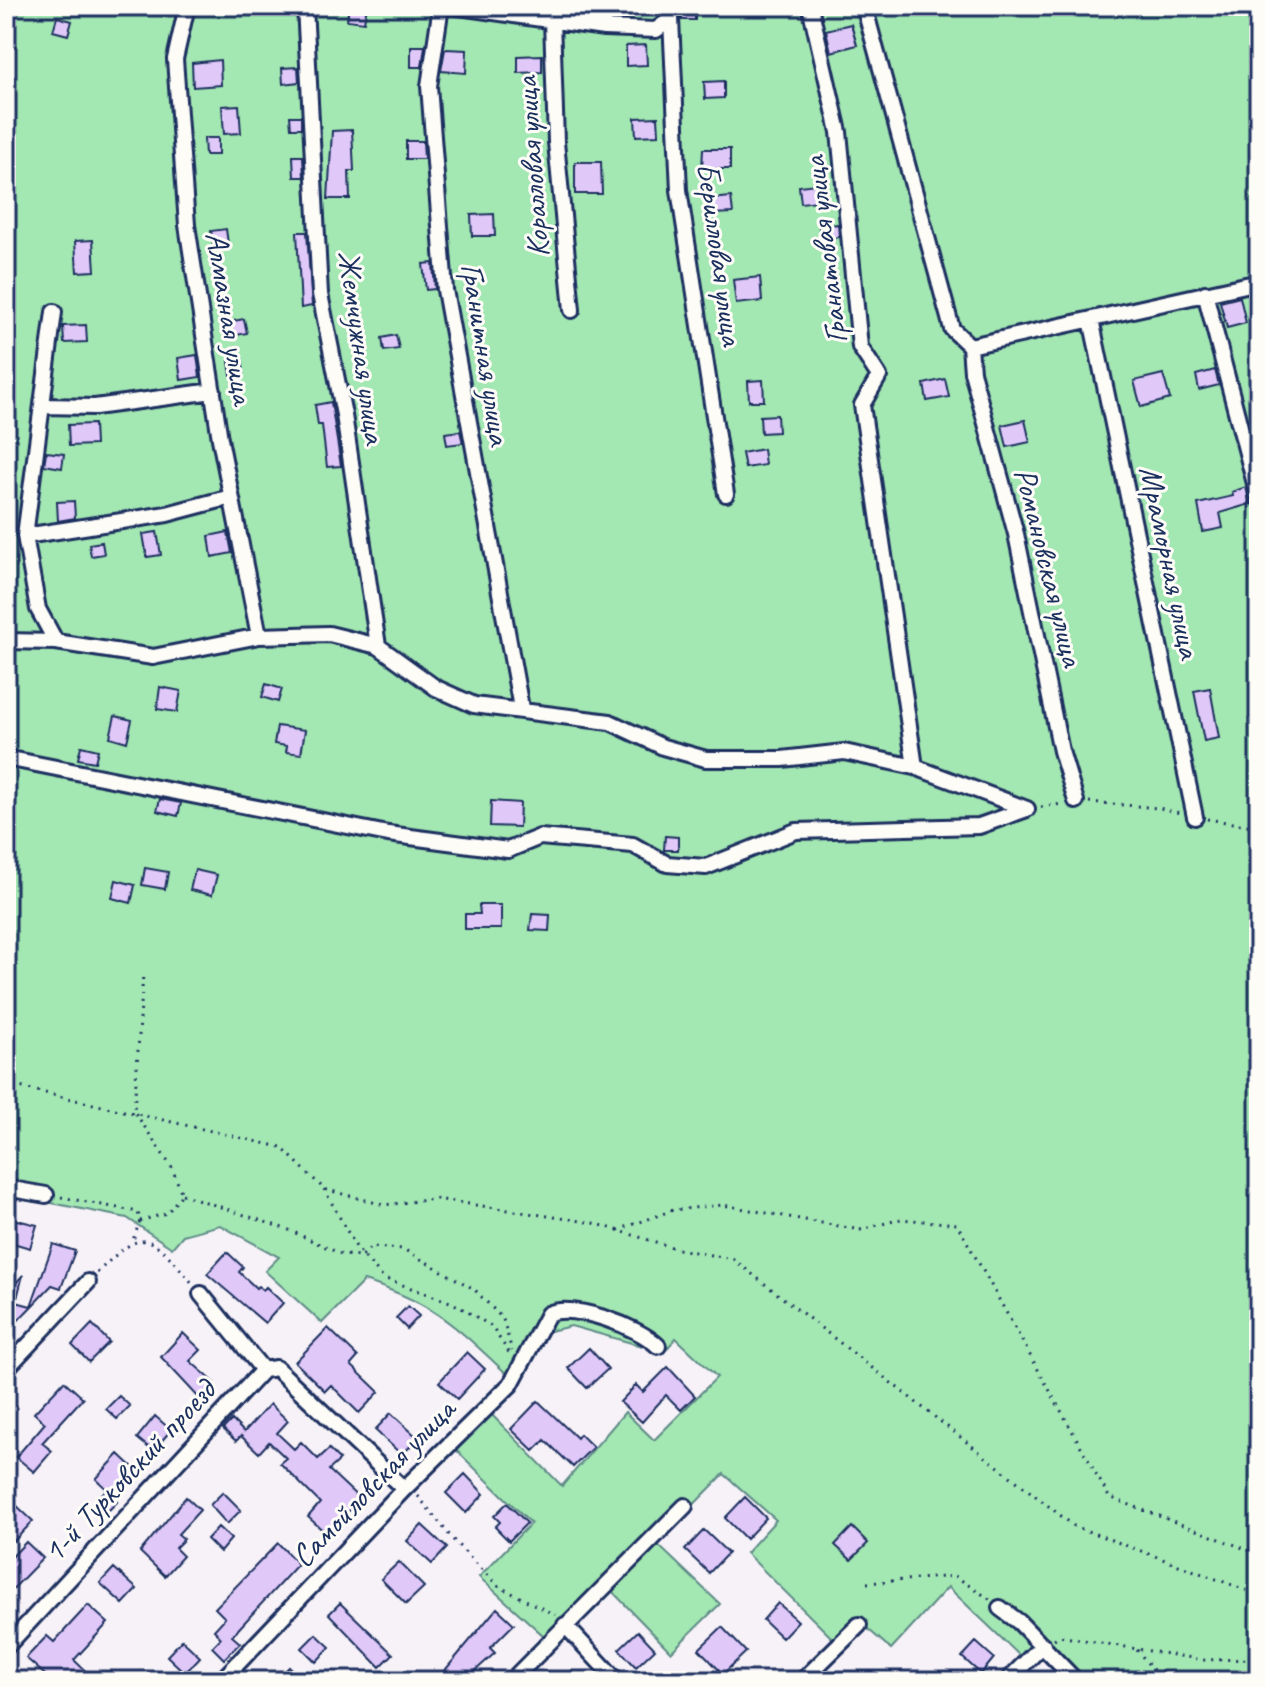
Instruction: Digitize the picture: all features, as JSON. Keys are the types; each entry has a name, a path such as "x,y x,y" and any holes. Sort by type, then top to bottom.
{"street":[{"name":"Алмазная улица","path":"187,6 175,59 187,225 231,497 259,636"},
{"name":"Жемчужная улица","path":"305,6 320,294 344,415 378,646"},
{"name":"Гранитная улица","path":"441,6 429,86 445,290 521,708"},
{"path":"601,6 604,28"},
{"name":"Гранатовая улица","path":"810,6 839,132 860,347 879,376 862,405 915,767"},
{"path":"864,6 952,329 970,346 1259,282"},
{"path":"460,7 604,28 656,30 672,12"},
{"name":"Берилловая улица","path":"672,12 679,190 726,494"},
{"name":"Коралловая улица","path":"552,20 556,142 572,310"},
{"path":"1205,293 1259,499"},
{"path":"54,312 25,536 38,609 56,642"},
{"name":"Мраморная улица","path":"1091,319 1195,817"},
{"name":"Романовская улица","path":"970,346 972,372 1016,534 1061,751 1076,801"},
{"path":"43,406 95,407 213,391"},
{"path":"25,536 167,514 231,497"},
{"path":"6,641 56,642 153,657 259,636 329,634 378,646 449,694 474,705 521,708 610,722 663,747 706,759 782,759 844,752 915,767 1027,809"},
{"path":"6,758 388,834 508,850 540,837 633,845 667,864 706,867 796,831 979,826 1027,809"},
{"path":"6,1188 46,1195"},
{"path":"6,1369 88,1282"},
{"path":"201,1294 263,1370 276,1368 404,1489"},
{"name":"Самойловская улица","path":"221,1681 404,1489 511,1384 548,1314 570,1308 645,1334 658,1346"},
{"name":"1-й Турковский проезд","path":"6,1647 263,1370"},
{"path":"511,1681 685,1506"},
{"path":"1000,1608 1043,1645 1076,1681"},
{"path":"565,1625 617,1681"},
{"path":"802,1681 859,1625"},
{"path":"1007,1681 1043,1645"}],"path":[{"path":"1027,809 1076,801 1159,808 1259,827"},
{"path":"6,1084 134,1111 281,1147 324,1189 362,1256 383,1278 453,1303 491,1326 514,1359 503,1319 474,1289 403,1249 371,1247 362,1256 343,1255 289,1230 203,1204 182,1194 172,1168 134,1111 143,974"},
{"path":"324,1189 384,1205 436,1199 594,1223 678,1249 733,1259 1074,1526 1259,1595"},
{"path":"140,1221 167,1213 182,1194"},
{"path":"46,1195 99,1202 138,1212 140,1221 133,1240 88,1282"},
{"path":"618,1230 673,1210 723,1205 860,1230 901,1219 957,1224 1109,1497 1259,1554"},
{"path":"133,1240 145,1240 168,1254 201,1294"},
{"path":"404,1489 418,1496 455,1542 498,1586 550,1609 565,1625"},
{"path":"867,1583 955,1576 1000,1608"},
{"path":"1043,1645 1059,1636 1204,1660 1259,1659"},
{"path":"1136,1649 1162,1681"}],"green space":[{"path":"6,6 1259,6 1259,1681 1082,1681 1043,1639 1020,1656 948,1587 891,1649 854,1617 833,1639 746,1553 776,1520 724,1474 656,1543 720,1604 671,1652 610,1589 568,1613 545,1637 479,1577 531,1523 455,1449 491,1414 562,1486 625,1412 654,1440 717,1377 676,1338 664,1352 571,1326 542,1333 530,1332 522,1356 509,1376 443,1318 409,1298 364,1281 322,1323 265,1271 279,1257 220,1225 183,1235 172,1248 127,1218 6,1194"}],"building":[{"path":"349,6 367,6 364,22 347,20"},
{"path":"682,8 695,8 695,20 682,20"},
{"path":"57,17 72,21 68,35 53,31"},
{"path":"851,24 857,45 831,52 826,30"},
{"path":"646,45 647,65 626,66 626,46"},
{"path":"411,46 425,46 422,67 411,67"},
{"path":"445,49 467,50 466,73 441,71"},
{"path":"542,55 542,72 518,73 518,56"},
{"path":"220,60 221,85 193,87 192,63"},
{"path":"298,67 299,82 283,84 282,68"},
{"path":"724,81 724,98 705,99 704,82"},
{"path":"239,105 241,133 224,134 222,106"},
{"path":"290,116 301,116 301,128 291,128"},
{"path":"658,117 659,135 636,136 635,118"},
{"path":"352,130 354,171 349,171 350,199 328,199 332,131"},
{"path":"204,138 218,138 218,155 205,155"},
{"path":"406,141 423,141 424,159 406,159"},
{"path":"703,149 730,149 730,169 702,169"},
{"path":"293,156 303,156 304,177 294,177"},
{"path":"575,162 601,162 602,194 575,194"},
{"path":"824,183 826,200 801,203 799,186"},
{"path":"731,197 733,213 712,214 711,199"},
{"path":"494,214 495,236 472,236 471,215"},
{"path":"838,224 839,237 821,240 819,227"},
{"path":"226,229 228,244 213,245 211,231"},
{"path":"297,232 307,232 312,306 301,308"},
{"path":"93,240 95,271 77,272 75,241"},
{"path":"433,263 435,289 426,290 423,264"},
{"path":"760,277 762,301 736,304 733,280"},
{"path":"1240,297 1246,323 1227,328 1220,302"},
{"path":"244,319 247,333 226,337 224,323"},
{"path":"86,325 87,342 64,343 63,326"},
{"path":"396,335 399,349 384,351 382,338"},
{"path":"197,355 200,377 181,380 178,358"},
{"path":"242,359 244,373 231,375 229,361"},
{"path":"1215,370 1219,385 1199,390 1196,375"},
{"path":"1163,374 1170,399 1141,407 1134,381"},
{"path":"945,379 949,397 927,401 924,384"},
{"path":"763,380 764,401 749,401 748,381"},
{"path":"331,402 341,466 327,467 322,425 318,425 315,405"},
{"path":"777,415 778,432 761,433 760,416"},
{"path":"1025,420 1030,442 1007,447 1002,425"},
{"path":"94,424 95,445 69,446 68,425"},
{"path":"460,431 463,443 447,445 445,433"},
{"path":"763,449 765,465 745,468 742,453"},
{"path":"46,452 64,454 62,468 44,465"},
{"path":"1246,487 1250,504 1220,513 1223,528 1203,532 1198,504 1233,496 1232,492"},
{"path":"74,501 75,518 58,521 57,502"},
{"path":"157,532 161,555 147,557 143,534"},
{"path":"228,532 232,553 212,557 209,536"},
{"path":"102,542 104,554 91,556 89,544"},
{"path":"266,684 282,689 278,702 262,697"},
{"path":"160,687 181,691 177,712 157,709"},
{"path":"1210,688 1219,738 1204,741 1194,691"},
{"path":"115,716 132,720 127,742 110,737"},
{"path":"277,726 305,730 301,754 286,752 287,746 274,744"},
{"path":"81,746 98,750 95,762 78,759"},
{"path":"160,799 181,803 178,816 157,811"},
{"path":"491,801 520,803 519,827 490,826"},
{"path":"665,836 678,837 678,850 664,850"},
{"path":"145,868 168,872 165,889 142,885"},
{"path":"195,870 217,875 212,895 190,890"},
{"path":"116,880 135,885 131,903 112,898"},
{"path":"479,905 501,905 501,929 465,929 465,914 480,914"},
{"path":"532,914 550,915 549,931 530,930"},
{"path":"9,1218 37,1225 30,1248 6,1241"},
{"path":"53,1244 75,1251 61,1288 52,1285 6,1333 6,1294 23,1275 16,1302 31,1306"},
{"path":"227,1252 243,1267 239,1272 256,1288 258,1286 263,1290 266,1287 283,1303 265,1323 207,1274"},
{"path":"408,1306 419,1316 407,1329 396,1318"},
{"path":"92,1324 109,1342 89,1362 72,1345"},
{"path":"328,1328 358,1357 351,1365 379,1392 359,1413 331,1385 325,1391 295,1362"},
{"path":"183,1333 201,1350 190,1361 214,1382 200,1399 161,1357"},
{"path":"589,1348 608,1369 587,1388 568,1368"},
{"path":"467,1352 485,1369 457,1399 439,1382"},
{"path":"668,1367 695,1396 681,1410 666,1395 642,1422 620,1402 636,1385 643,1392"},
{"path":"64,1381 83,1398 42,1443 52,1451 34,1472 16,1457 45,1423 34,1413"},
{"path":"119,1396 130,1406 117,1419 106,1409"},
{"path":"538,1401 577,1438 580,1434 593,1447 573,1467 545,1440 534,1451 511,1429"},
{"path":"270,1404 288,1421 277,1433 294,1449 301,1442 318,1459 329,1449 340,1460 329,1470 360,1499 327,1534 308,1517 320,1503 280,1463 286,1458 269,1442 259,1453 241,1436 236,1441 223,1429 232,1420 244,1432"},
{"path":"391,1413 418,1438 402,1455 375,1430"},
{"path":"155,1416 171,1430 153,1451 137,1438"},
{"path":"119,1454 135,1469 112,1494 96,1479"},
{"path":"465,1474 484,1494 466,1513 446,1493"},
{"path":"105,1491 117,1502 108,1511 97,1499"},
{"path":"223,1492 241,1510 227,1524 210,1505"},
{"path":"186,1497 200,1510 178,1534 184,1539 175,1548 183,1556 165,1576 140,1552"},
{"path":"745,1497 766,1518 746,1539 725,1518"},
{"path":"507,1503 527,1523 509,1541 495,1527 500,1522 494,1516"},
{"path":"16,1505 33,1521 14,1541 6,1534 6,1516"},
{"path":"422,1525 447,1548 432,1564 407,1541"},
{"path":"218,1527 231,1539 220,1552 207,1539"},
{"path":"852,1527 868,1543 851,1560 835,1545"},
{"path":"704,1530 728,1553 709,1573 685,1550"},
{"path":"26,1542 43,1558 6,1596 6,1563"},
{"path":"278,1543 298,1564 232,1636 240,1643 224,1659 212,1647 221,1638 214,1630 225,1618 215,1608"},
{"path":"399,1562 424,1587 406,1604 381,1579"},
{"path":"114,1568 137,1589 123,1604 100,1583"},
{"path":"340,1603 393,1654 380,1667 329,1614"},
{"path":"778,1603 798,1621 782,1638 763,1620"},
{"path":"88,1605 108,1623 74,1660 96,1681 52,1681 26,1658 47,1636 54,1642"},
{"path":"497,1608 514,1624 490,1648 495,1653 464,1681 436,1681"},
{"path":"722,1627 746,1652 723,1674 699,1649"},
{"path":"638,1631 655,1649 636,1667 619,1649"},
{"path":"316,1634 330,1647 316,1662 302,1648"},
{"path":"182,1640 200,1657 185,1673 167,1656"},
{"path":"976,1642 994,1658 981,1674 962,1657"},
{"path":"289,1667 303,1681 275,1681"}]}
